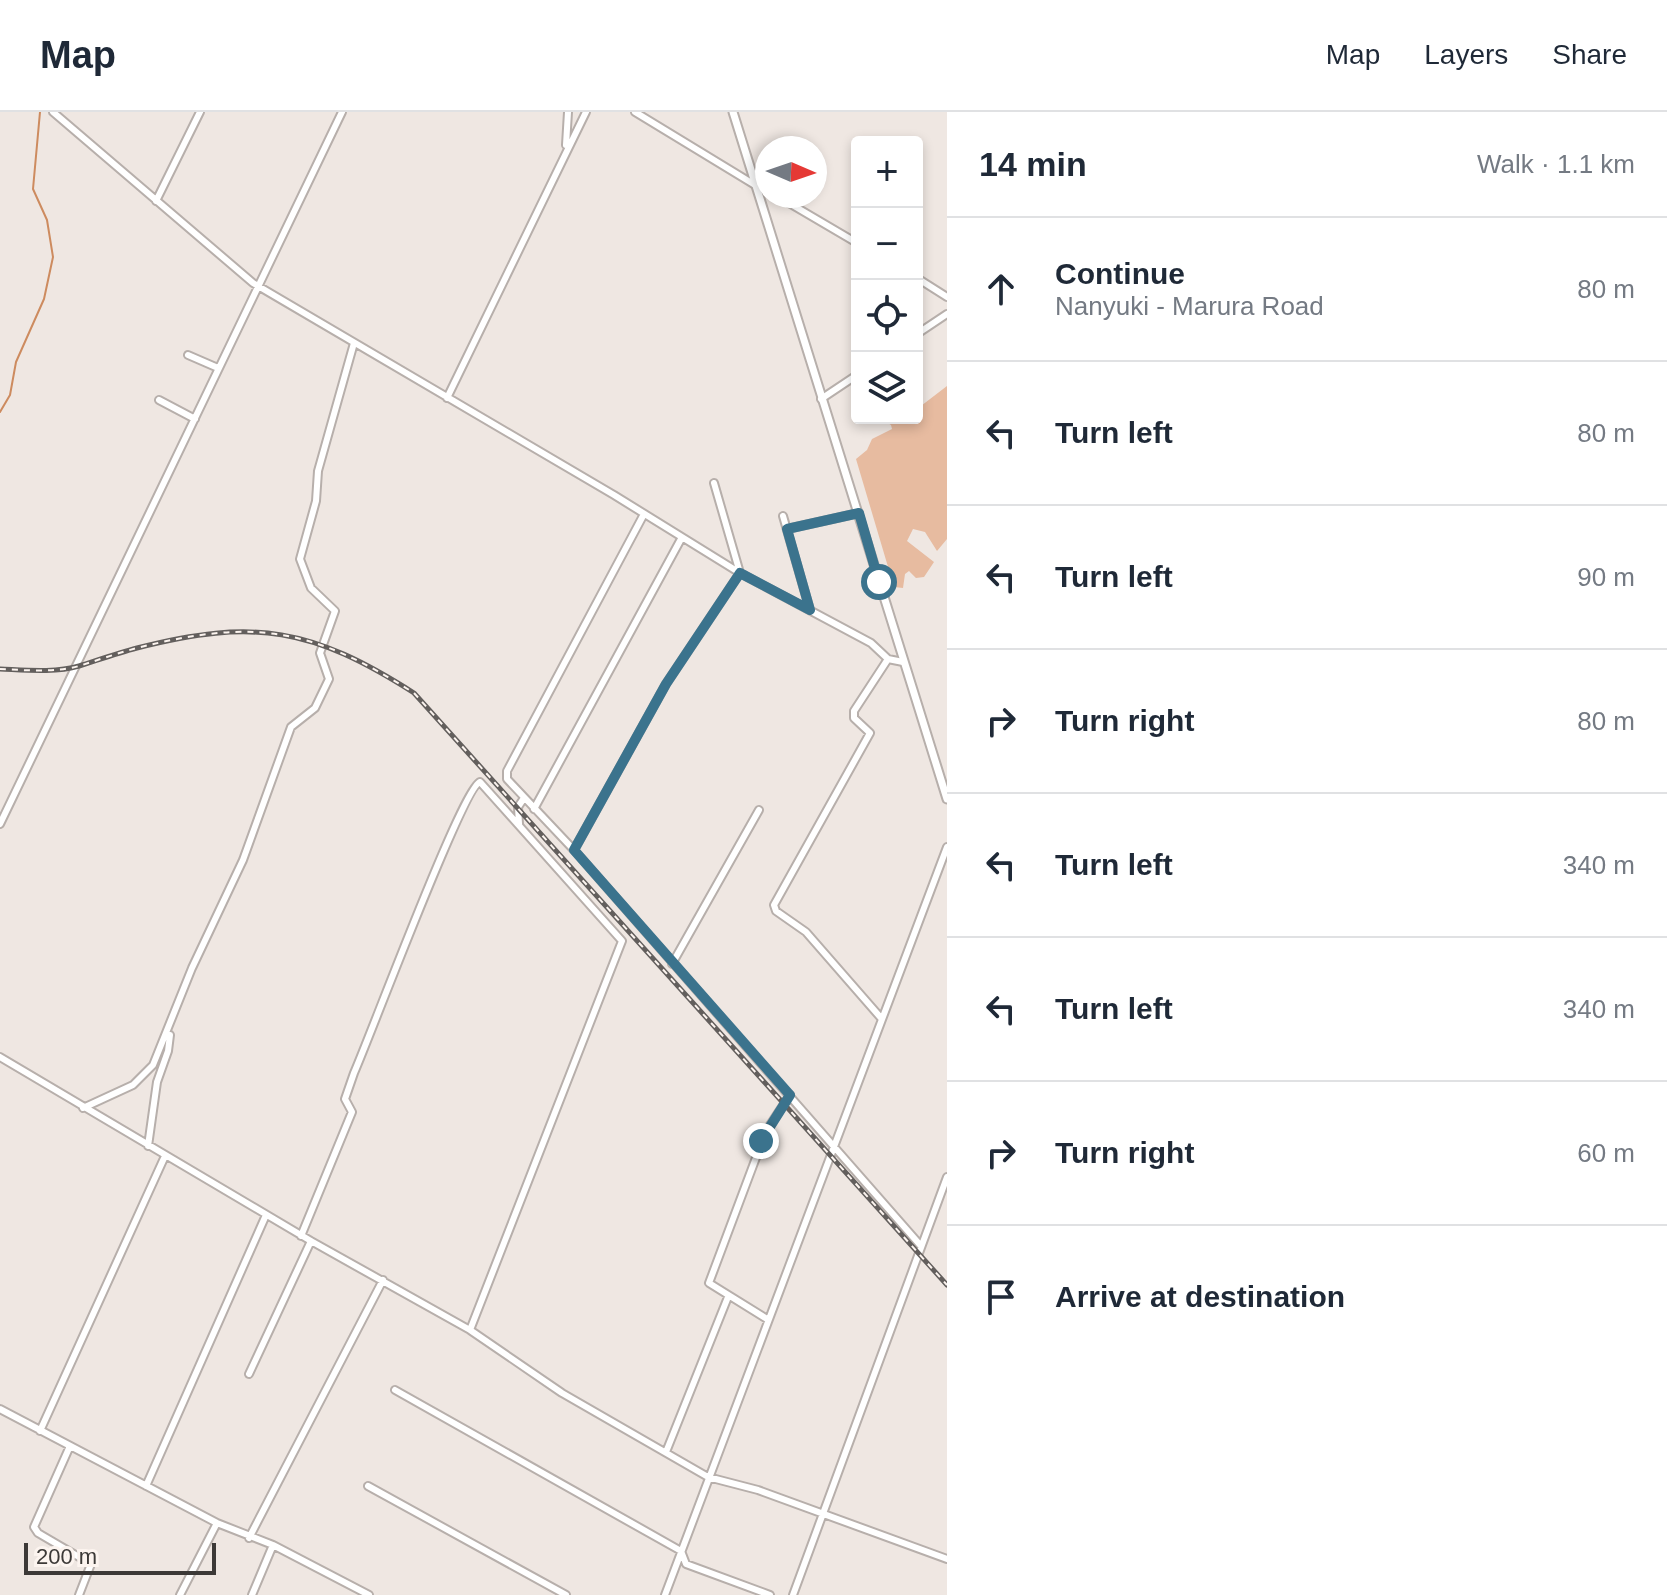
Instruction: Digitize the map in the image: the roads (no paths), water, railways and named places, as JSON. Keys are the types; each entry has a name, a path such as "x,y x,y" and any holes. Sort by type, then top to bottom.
{"street":[{"path":"53,112 253,283 644,514 681,539 871,643 888,659 903,662"},
{"path":"156,201 200,112"},
{"path":"0,824 342,112"},
{"path":"566,148 568,112"},
{"path":"447,398 544,204 566,148 586,112"},
{"path":"635,112 646,115 732,170 755,189"},
{"path":"733,112 755,187"},
{"path":"732,170 749,168"},
{"path":"762,208 947,799"},
{"path":"797,208 851,239"},
{"path":"920,280 947,297"},
{"path":"923,330 947,314"},
{"path":"83,1108 144,1077 153,1065 192,968 243,860 291,727 315,708 329,679 320,653 335,611 311,588 300,559 316,501 318,471 354,343"},
{"path":"188,355 218,368"},
{"path":"821,399 851,379"},
{"path":"159,400 195,419"},
{"path":"574,850 666,684 740,573 714,483"},
{"path":"787,529 859,513"},
{"path":"644,514 507,771 507,779 574,850 921,1246"},
{"path":"783,516 810,610"},
{"path":"534,809 681,539"},
{"path":"881,1018 821,948 776,911 774,905 870,733 854,718 854,711 888,659"},
{"path":"301,1236 351,1115 345,1099 351,1082 435,872 475,782 483,783 618,934 622,945 470,1330"},
{"path":"520,826 518,807 524,798"},
{"path":"672,964 759,810"},
{"path":"665,1595 947,847"},
{"path":"148,1146 156,1089 168,1051 171,1023"},
{"path":"0,1057 301,1236 470,1330 562,1393 708,1477 758,1490 947,1559"},
{"path":"767,1319 710,1287 710,1278 766,1131 790,1095"},
{"path":"40,1431 165,1156"},
{"path":"793,1595 947,1177"},
{"path":"146,1486 266,1215"},
{"path":"249,1374 311,1241"},
{"path":"249,1538 383,1280"},
{"path":"666,1452 728,1297"},
{"path":"395,1390 681,1551 686,1564 770,1595"},
{"path":"0,1409 217,1523 273,1545 369,1595"},
{"path":"70,1446 34,1527 38,1533 91,1564 79,1595"},
{"path":"368,1486 566,1595"},
{"path":"180,1595 217,1523"},
{"path":"252,1595 273,1545"}],"waterway":[{"path":"0,412 10,395 16,362 44,299 53,257 47,220 33,189 40,112"}],"railway":[{"path":"0,669 60,670 179,639 250,632 313,642 378,671 414,693 947,1285"}]}
